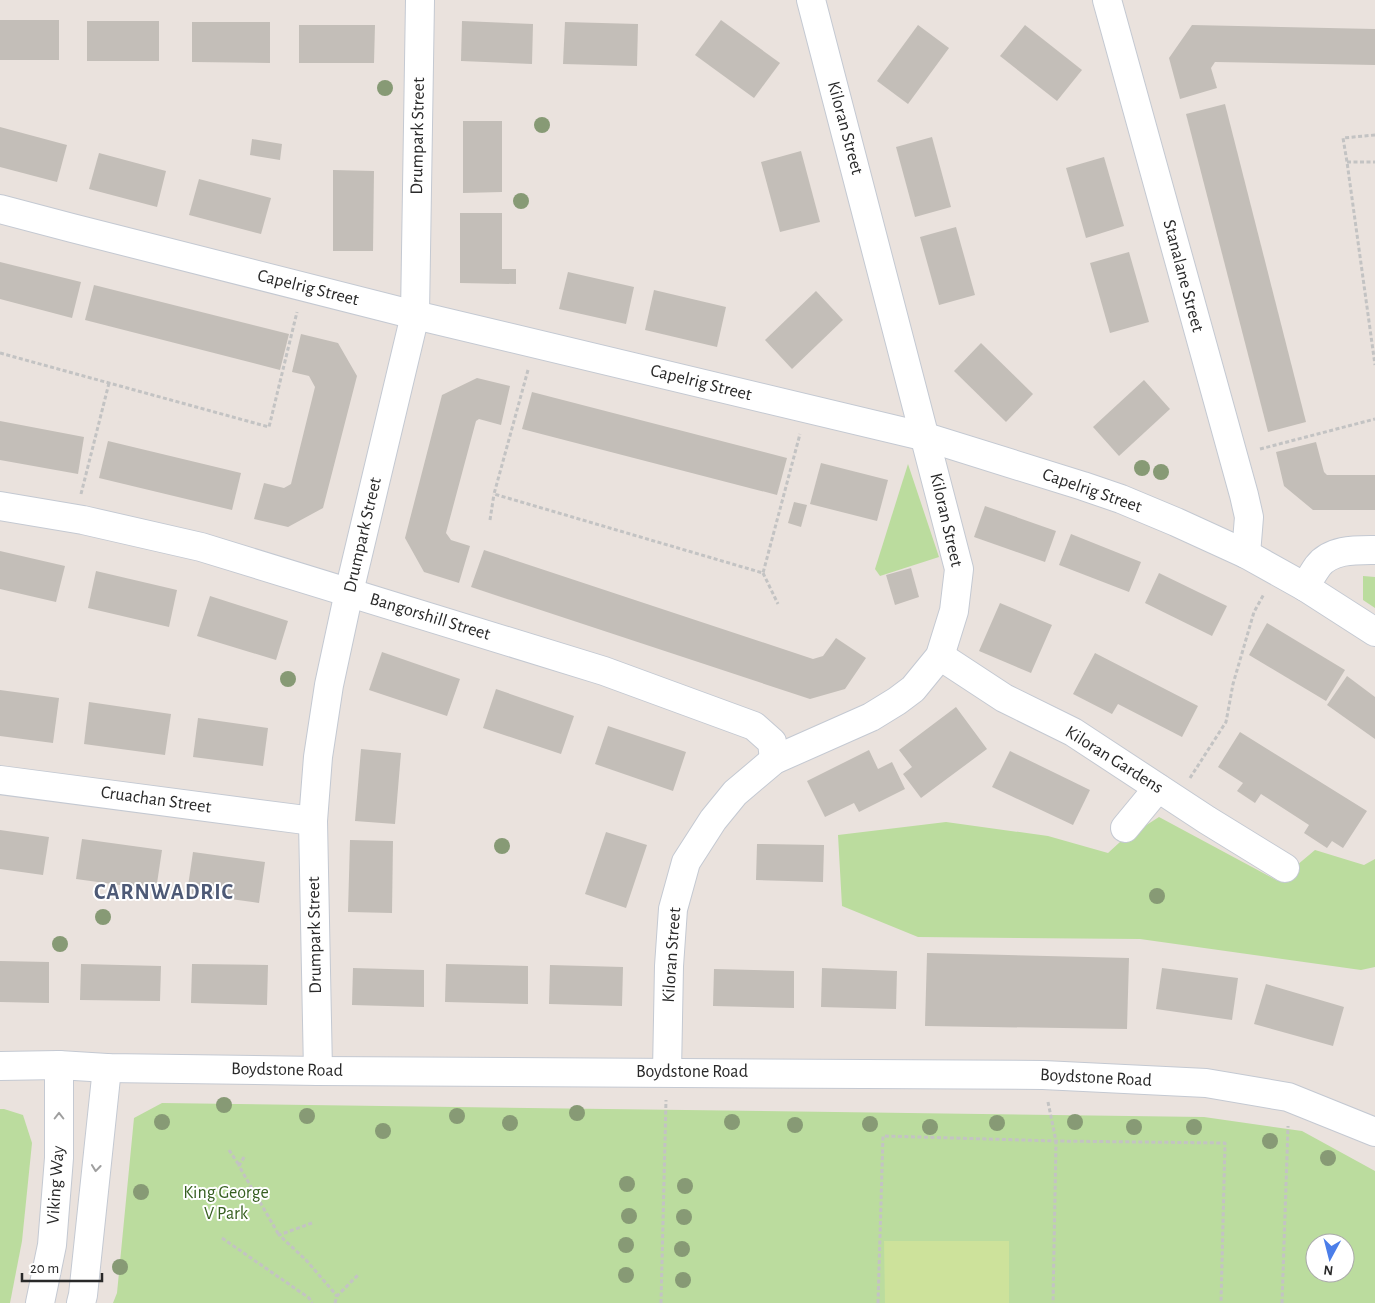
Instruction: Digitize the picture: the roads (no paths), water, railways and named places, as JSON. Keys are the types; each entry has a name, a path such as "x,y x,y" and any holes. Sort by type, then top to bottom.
{"street":[{"name":"Drumpark Street","path":"318,1071 313,820 318,757 329,685 349,592 415,315 420,0"},
{"name":"Kiloran Street","path":"667,1072 673,909 686,862 713,820 735,793 774,760 871,717 913,689 940,656 954,611 959,569 811,0"},
{"name":"Stanalane Street","path":"1107,0 1249,517 1246,554"},
{"name":"Capelrig Street","path":"0,209 415,315 926,437 1121,499 1176,522 1246,554 1305,587 1375,632"},
{"name":"Bangorshill Street","path":"0,506 75,519 201,547 604,671 754,726 772,742 774,760"},
{"path":"1305,587 1320,564 1335,554 1352,550 1375,550"},
{"name":"Kiloran Gardens","path":"940,656 1004,698 1073,732 1167,794 1286,868"},
{"name":"Cruachan Street","path":"0,780 313,820"},
{"path":"1125,828 1167,794"},
{"name":"Boydstone Road","path":"0,1066 318,1071 1043,1075 1206,1083 1288,1097 1375,1132"},
{"name":"Viking Way","path":"40,1303 52,1245 58,1168 59,1066"},
{"name":"Viking Way","path":"81,1303 106,1068"}],"district":[{"name":"CARNWADRIC","path":"164,892"}],"park label":[{"name":"King George V Park","path":"226,1203"}]}
